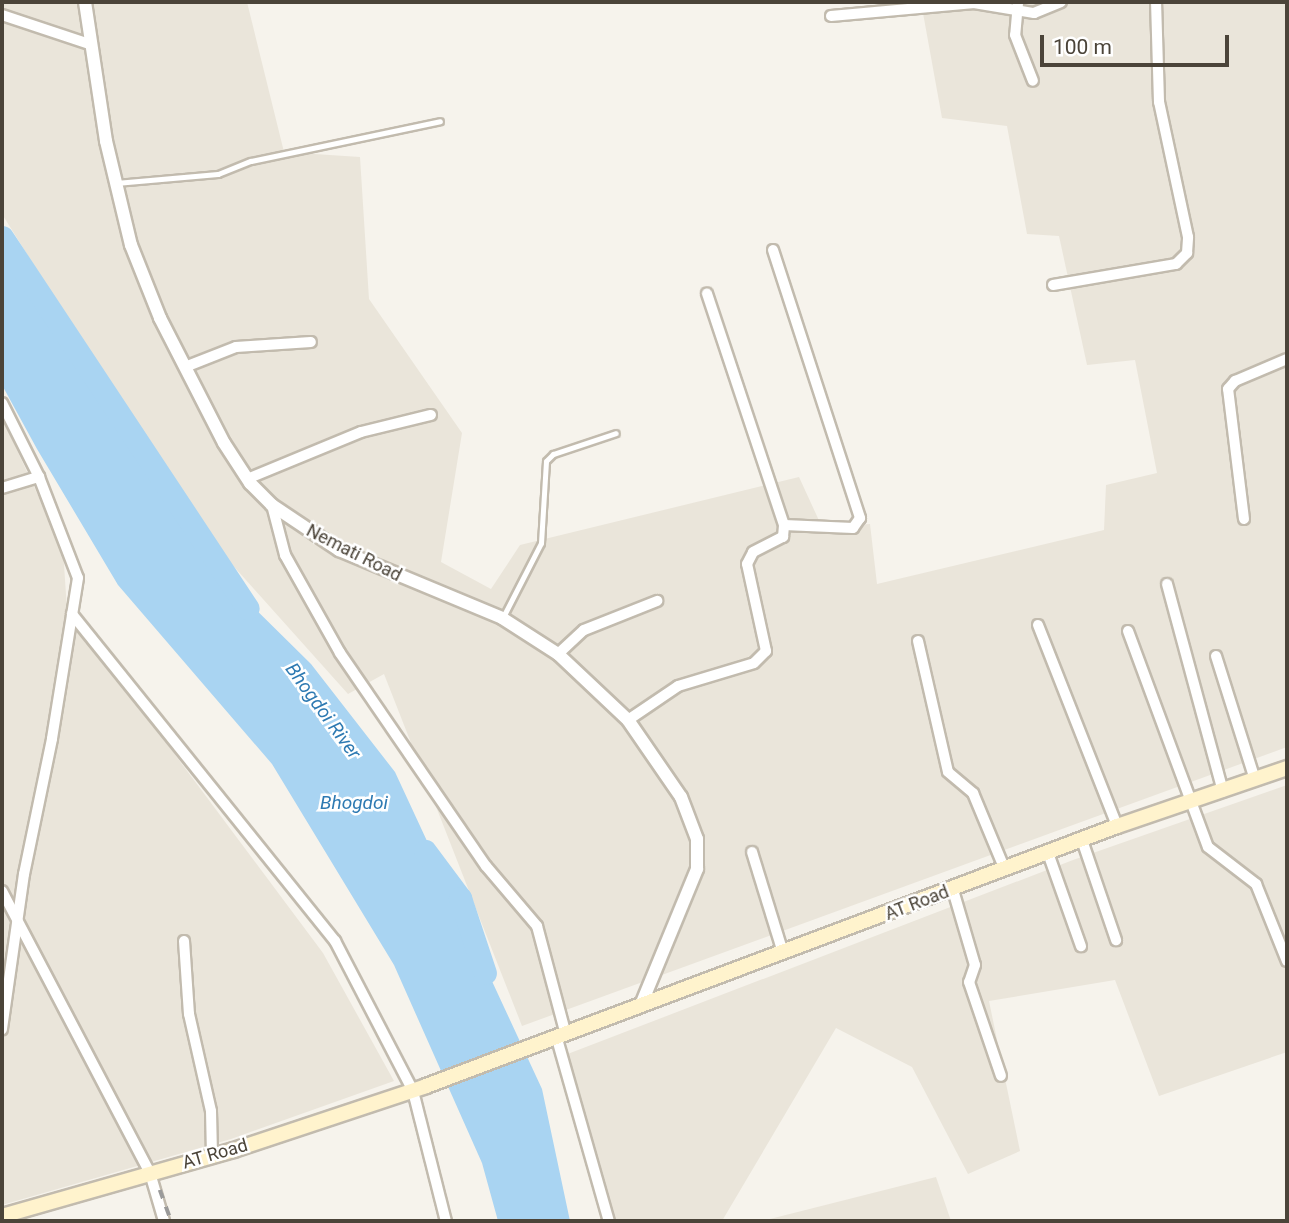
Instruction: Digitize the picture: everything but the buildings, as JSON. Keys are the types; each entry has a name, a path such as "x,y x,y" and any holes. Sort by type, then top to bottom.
{"main road":[{"name":"AT Road","path":"2,1216 212,1156 419,1089 1117,826 1287,768"}],"street":[{"name":"Nemati Road","path":"85,2 89,44 116,183 138,265 185,367 247,479 272,505 338,550 502,618 558,654 628,720 681,797 693,822 698,857 693,885 641,1005"},
{"path":"831,16 895,6 974,3 1018,5 1034,13 1061,2"},
{"path":"1053,285 1176,264 1187,253 1188,237 1159,102 1156,2"},
{"path":"1018,5 1015,35 1033,81"},
{"path":"2,15 89,44"},
{"path":"773,250 860,518 853,528 783,525"},
{"path":"628,720 678,686 764,657 747,564 752,552 783,537 783,525 707,293"},
{"path":"185,367 236,347 311,342"},
{"path":"1244,519 1228,389 1236,381 1287,359"},
{"path":"2,403 39,477 77,571 72,614 24,874 19,925 2,1029"},
{"path":"247,479 361,432 431,415"},
{"path":"2,488 39,477"},
{"path":"272,505 282,548 340,653 486,866 537,926 557,1039 609,1221"},
{"path":"1167,584 1223,792"},
{"path":"558,654 584,630 657,601"},
{"path":"72,614 324,924 419,1089 446,1221"},
{"path":"1038,625 1117,826"},
{"path":"1128,631 1189,802 1213,854 1244,873 1260,890 1287,961"},
{"path":"918,641 948,772 973,793 1005,870"},
{"path":"1216,656 1255,780"},
{"path":"1082,840 1116,940"},
{"path":"752,852 783,953"},
{"path":"1048,853 1081,946"},
{"path":"953,890 975,965 969,982 1002,1076"},
{"path":"2,891 150,1173 164,1221"},
{"path":"184,942 190,1014 211,1111 212,1156"}],"lane":[{"path":"116,183 218,174 251,161 440,121"},
{"path":"502,618 541,543 546,461 553,454 616,433"}],"shaded area":[{"path":"2,2 247,2 284,152 360,157 369,299 462,433 441,562 491,589 520,545 799,477 822,527 870,524 877,584 1104,530 1106,485 1157,473 1135,360 1087,365 1059,236 1027,234 1007,126 942,118 921,2 1287,2 1287,747 522,1026 384,674 348,694 194,522 2,214"},
{"path":"2,418 63,549 67,610 323,953 394,1081 231,1139 2,1205"},
{"path":"1287,785 1287,1052 1159,1096 1115,980 989,1001 1020,1151 968,1174 912,1067 836,1028 722,1221 609,1221 565,1055 1073,860"},
{"path":"936,1177 951,1221 762,1221"}],"water":[{"name":"Bhogdoi","path":"2,232 36,297 165,500 222,576 311,664 395,772 542,1089 570,1221 498,1221 482,1163 394,965 272,764 118,585 37,449 2,385"}],"waterway":[{"name":"Bhogdoi River","path":"2,237 248,608"},
{"name":"Bhogdoi River","path":"425,851 460,898 485,973"}],"railway":[{"path":"160,1190 171,1221"}]}
